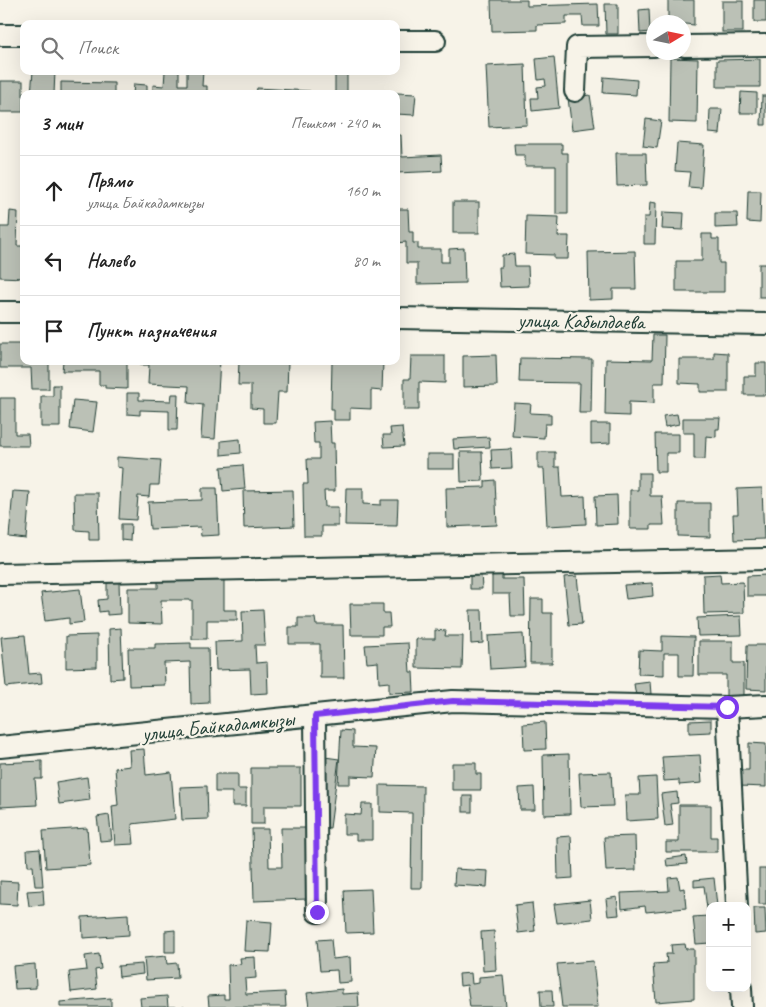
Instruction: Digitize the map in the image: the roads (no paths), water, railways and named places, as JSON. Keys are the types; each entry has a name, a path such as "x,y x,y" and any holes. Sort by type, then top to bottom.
{"street":[{"path":"0,35 20,35"},
{"path":"400,40 436,41"},
{"path":"691,46 766,45"},
{"path":"575,91 577,47 646,46"},
{"path":"0,312 20,312"},
{"name":"улица Кабылдаева","path":"400,318 766,324"},
{"path":"0,574 766,559"},
{"name":"улица Байкадамкызы","path":"0,747 453,701 727,707 766,705"},
{"path":"727,707 737,902"},
{"path":"315,716 317,912"},
{"path":"741,992 742,1007"}]}
